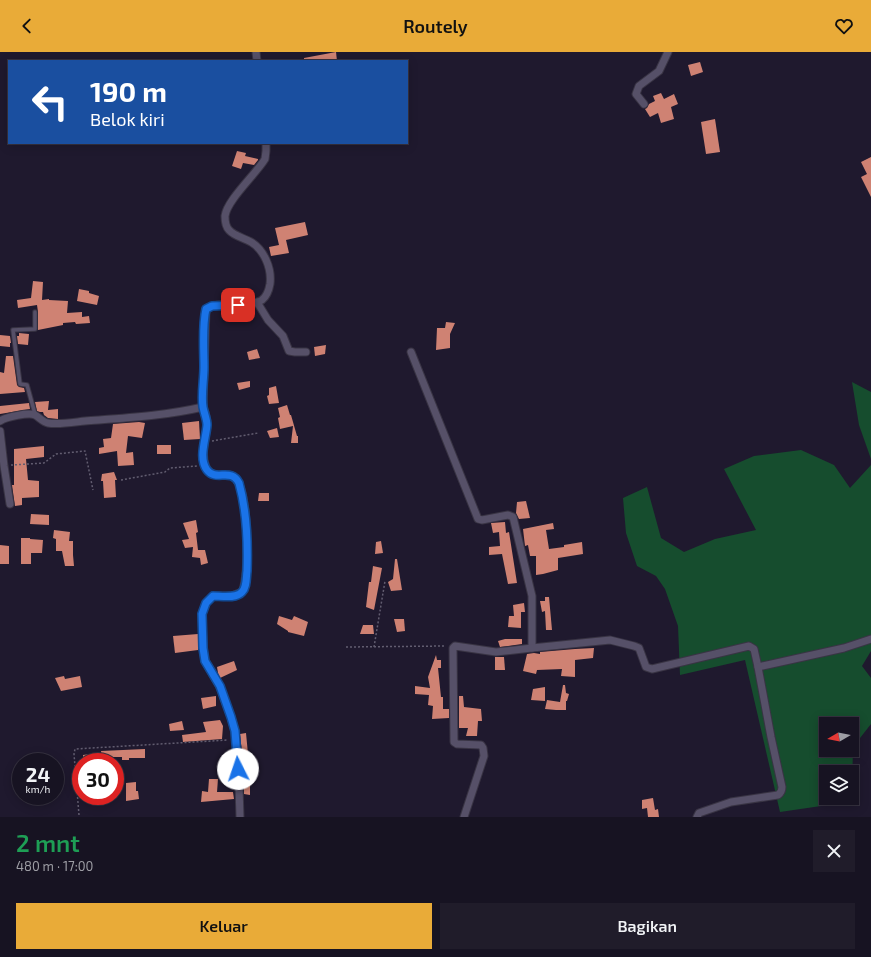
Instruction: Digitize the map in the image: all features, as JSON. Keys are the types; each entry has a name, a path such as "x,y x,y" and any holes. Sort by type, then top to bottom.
{"street":[{"path":"644,104 636,94 639,86 658,72 668,52"},
{"path":"240,817 236,740 231,717 220,686 205,661 202,614 206,603 213,596 232,596 242,592 245,586 248,552 247,526 237,479 230,475 211,474 205,466 204,442 207,425 203,407 206,309 212,306 251,304 263,299 269,290 269,268 262,252 252,242 230,232 226,224 225,217 229,206 265,159 266,144"},
{"path":"257,302 268,320 282,336 289,351 306,352"},
{"path":"411,352 478,518 482,520 508,515 512,517 532,596 532,648"},
{"path":"0,421 28,414 35,415 49,424 147,417 203,407"},
{"path":"0,431 10,504"},
{"path":"758,667 844,648 871,639"},
{"path":"464,817 484,756 484,751 481,745 457,744 453,739 452,650 454,646 496,652 610,640 639,648 646,667 652,669 749,646 754,649 758,667 770,737 782,787 781,793 731,802 699,813 697,817"}],"lane":[{"path":"35,312 35,329 13,330 20,384 27,385 35,415"}],"path":[{"path":"204,442 258,433"},
{"path":"4,466 44,463 56,454 85,451 87,453 93,490"},
{"path":"121,480 166,472 170,468 205,466"},
{"path":"374,647 385,581"},
{"path":"346,648 454,646"},
{"path":"79,815 74,754 75,749 236,740"}],"green space":[{"path":"852,382 871,392 871,459 859,425"},
{"path":"801,450 834,465 850,488 871,465 871,651 862,666 871,678 871,724 859,739 859,717 819,717 819,757 853,757 853,765 819,765 819,805 823,805 821,806 780,812 745,660 680,675 678,626 665,589 656,576 637,566 626,533 623,498 647,487 661,538 684,552 715,539 756,530 724,469 754,456"}],"building":[{"path":"336,52 337,60 304,60 304,58"},
{"path":"700,62 703,72 691,76 688,65"},
{"path":"661,93 664,99 674,94 678,104 671,107 674,119 661,123 658,113 650,117 645,109 649,104 655,101 653,96"},
{"path":"715,119 720,152 706,154 701,122"},
{"path":"237,151 246,153 245,156 258,160 254,165 243,163 241,169 232,166"},
{"path":"871,157 871,197 861,177 867,174 861,162"},
{"path":"305,222 308,235 286,240 289,253 271,256 269,247 279,245 275,228"},
{"path":"33,281 43,282 42,300 49,299 68,301 67,313 82,312 82,317 89,316 90,323 63,323 63,325 38,330 37,305 18,308 17,300 31,298"},
{"path":"79,289 89,291 89,293 99,296 97,305 77,301"},
{"path":"446,322 455,323 450,334 450,348 436,350 437,328 445,328"},
{"path":"19,333 29,334 28,345 18,344 17,336 19,336"},
{"path":"0,335 10,336 10,347 0,346"},
{"path":"326,345 325,354 315,356 314,347"},
{"path":"257,349 260,358 249,360 247,352"},
{"path":"6,356 13,356 17,385 24,388 25,392 0,394 0,372 4,373"},
{"path":"250,381 250,387 239,390 237,383"},
{"path":"276,386 279,403 269,404 267,396 269,395 269,388"},
{"path":"49,401 48,410 58,409 58,419 48,418 43,412 37,411 35,402"},
{"path":"29,403 30,409 0,414 0,406"},
{"path":"287,405 298,436 298,443 291,443 293,426 280,429 278,408"},
{"path":"199,421 200,439 184,440 182,423"},
{"path":"145,423 142,438 128,436 126,453 133,452 134,465 118,466 117,451 99,454 99,448 104,447 103,439 111,438 113,424"},
{"path":"277,428 279,437 270,438 267,431"},
{"path":"157,445 171,445 171,454 157,454"},
{"path":"44,446 44,457 26,459 28,480 39,481 39,497 22,498 22,505 15,506 12,485 14,485 14,449"},
{"path":"114,472 117,480 115,480 116,497 104,498 103,481 101,481 102,474"},
{"path":"259,493 269,493 269,501 258,501"},
{"path":"526,501 530,518 519,519 516,513 517,502"},
{"path":"31,514 49,515 49,525 30,524"},
{"path":"196,520 198,550 205,550 208,563 201,565 200,558 192,557 193,547 185,548 182,540 189,539 183,523"},
{"path":"505,522 506,533 509,532 517,583 508,584 502,554 489,555 489,547 500,546 499,532 493,533 491,523"},
{"path":"553,523 554,529 546,530 549,549 582,542 583,554 558,558 558,570 536,575 536,556 530,556 528,545 525,546 523,529"},
{"path":"54,530 70,532 69,541 73,541 74,566 65,566 62,551 56,551 56,539 53,538"},
{"path":"21,538 43,540 42,553 31,553 31,564 21,564"},
{"path":"381,541 383,553 375,554 376,542"},
{"path":"0,545 9,546 9,564 0,564"},
{"path":"395,559 397,559 402,590 391,591 388,582 393,579"},
{"path":"373,566 382,568 374,610 366,607 369,582 371,582"},
{"path":"545,597 549,597 552,630 546,630 545,611 542,612 540,601 545,601"},
{"path":"524,603 525,612 521,612 521,628 508,627 509,616 514,616 513,605"},
{"path":"279,616 292,620 294,616 308,622 304,636 288,632 277,624"},
{"path":"394,619 404,619 405,631 397,632"},
{"path":"363,625 373,625 374,634 360,634"},
{"path":"198,634 198,650 175,653 173,636"},
{"path":"505,639 522,639 522,644 500,647 498,641"},
{"path":"594,648 593,658 575,660 575,677 561,676 562,669 537,670 536,674 523,671 527,654"},
{"path":"436,655 437,660 441,660 441,668 438,668 441,697 443,697 443,709 449,709 449,718 432,719 433,706 428,705 429,695 415,694 415,686 430,688 428,677"},
{"path":"495,657 504,657 505,670 495,670"},
{"path":"234,661 237,670 220,678 217,667"},
{"path":"64,676 65,679 80,676 82,687 61,691 55,678"},
{"path":"563,685 565,685 566,693 569,694 566,701 566,710 545,709 547,700 560,702"},
{"path":"545,687 545,701 531,700 533,689"},
{"path":"216,696 216,706 203,709 201,698"},
{"path":"459,696 463,696 464,707 481,709 482,721 478,721 477,736 466,736 468,728 459,728"},
{"path":"220,720 223,726 222,739 183,742 182,735 206,732 203,722"},
{"path":"182,721 184,730 170,731 169,724"},
{"path":"246,733 248,754 251,753 252,764 243,764 240,734"},
{"path":"145,749 145,758 129,758 129,760 124,760 124,753 101,753 101,751"},
{"path":"244,764 247,764 249,778 250,777 250,795 244,794"},
{"path":"209,779 218,779 217,792 233,792 234,799 201,802 202,791 208,792"},
{"path":"136,782 136,791 138,791 139,799 126,801 126,783"},
{"path":"653,798 655,810 658,809 659,817 648,817 647,808 642,809 642,800"}],"route":[{"path":"238,305 212,306 206,309 205,313 203,407 207,425 203,448 205,466 211,474 230,475 237,479 239,483 247,526 248,552 245,586 242,592 238,595 213,596 206,603 202,614 205,661 220,686 231,717 235,731 238,769"}]}
